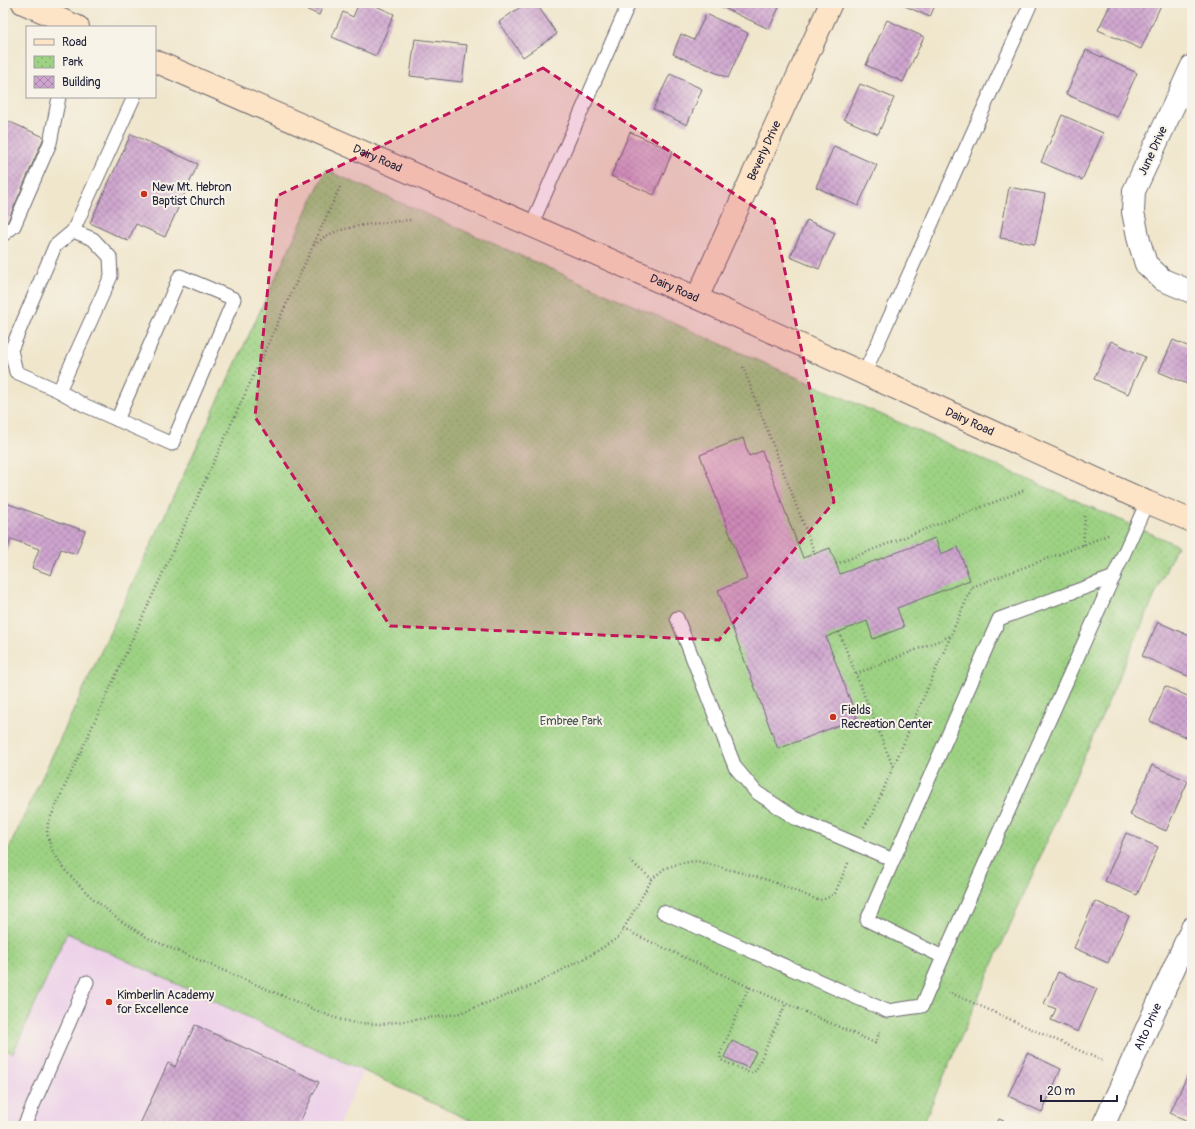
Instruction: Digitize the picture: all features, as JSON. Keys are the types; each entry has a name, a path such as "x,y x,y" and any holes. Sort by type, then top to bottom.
{"street":[{"name":"Beverly Drive","path":"698,298 831,3"},
{"path":"36,6 76,26"},
{"name":"Dairy Road","path":"156,61 698,298 1192,521"},
{"name":"June Drive","path":"1192,66 1134,191 1133,212 1139,241 1146,264 1163,280 1192,292"},
{"name":"Alto Drive","path":"1103,1126 1192,928"}],"lane":[{"path":"532,226 628,3"},
{"path":"864,374 1031,3"},
{"path":"3,235 14,226 50,143 59,98"},
{"path":"117,420 180,276 234,299 172,444 117,420 84,405 59,391 16,372 11,350 55,246 73,231 134,98"},
{"path":"59,391 111,276 110,257 93,239 73,231"},
{"path":"663,912 887,1011 922,1006 1147,502"},
{"path":"943,957 866,920 999,619 1114,577"},
{"path":"677,618 735,767 756,792 795,818 892,860"},
{"path":"24,1126 87,982"}],"path":[{"path":"340,187 48,823 48,834 52,850 65,870 89,895 119,920 150,939 332,1017 354,1023 381,1024 460,1013 534,985 594,953 619,937 652,879 665,868 681,863 698,861 768,880 818,900 831,897 835,893 856,844 873,813 972,587 1083,545 1108,535 1111,532"},
{"path":"313,246 324,238 337,232 364,225 411,220"},
{"path":"743,367 814,554"},
{"path":"836,564 1025,490"},
{"path":"1083,545 1085,516"},
{"path":"839,632 893,767"},
{"path":"856,674 951,636"},
{"path":"630,861 652,879"},
{"path":"750,987 720,1054 721,1060 750,1073 753,1073 756,1070 786,1003"}],"highlighted area":[{"path":"543,68 774,220 834,502 719,640 390,626 255,417 277,196"}],"shaded area":[{"name":"Kimberlin Academy for Excellence","path":"3,905 67,933 363,1071 338,1126 3,1126"}],"green space":[{"name":"Embree Park","path":"326,170 1177,545 922,1126 482,1126 67,933 13,1053 3,1049 3,861"}],"building":[{"path":"292,3 324,3 319,15"},
{"path":"359,3 369,3 394,14 376,56 332,37 343,12 353,17"},
{"path":"526,3 536,3 557,34 523,57 499,22"},
{"path":"713,3 781,3 769,29"},
{"path":"898,3 936,3 930,17"},
{"path":"1111,3 1156,3 1161,5 1141,49 1098,30"},
{"path":"706,14 748,33 728,78 673,54 681,34 694,40"},
{"path":"887,20 924,37 903,82 866,65"},
{"path":"415,39 467,45 462,82 410,76"},
{"path":"1086,50 1137,73 1117,117 1066,94"},
{"path":"670,74 702,89 687,125 653,109"},
{"path":"860,84 894,98 878,134 844,119"},
{"path":"1062,115 1103,133 1082,180 1041,162"},
{"path":"3,119 44,137 7,223 3,221"},
{"path":"630,132 673,151 654,195 611,176"},
{"name":"New Mt. Hebron Baptist Church","path":"131,134 198,164 165,237 136,224 128,241 90,223"},
{"path":"834,146 877,165 858,206 816,187"},
{"path":"1009,187 1045,194 1035,244 1000,238"},
{"path":"807,220 835,233 819,269 790,257"},
{"path":"1173,340 1192,348 1192,386 1159,372"},
{"path":"1111,341 1145,357 1128,394 1094,379"},
{"path":"743,438 749,456 762,451 803,558 830,548 840,574 935,538 941,554 958,547 970,580 897,608 904,627 873,639 867,621 826,637 857,718 778,749 718,590 747,579 700,455"},
{"path":"3,502 85,531 76,554 61,549 51,575 32,568 39,549 11,539 3,560"},
{"path":"1158,622 1192,637 1192,678 1142,656"},
{"path":"1165,686 1192,698 1192,740 1150,721"},
{"path":"1152,765 1188,781 1166,831 1130,815"},
{"path":"1126,833 1158,847 1137,895 1105,881"},
{"path":"1095,901 1129,916 1108,963 1074,948"},
{"path":"1058,972 1097,989 1078,1032 1051,1020 1056,1009 1044,1004"},
{"path":"195,1025 319,1082 298,1126 239,1126 228,1121 226,1126 139,1126 168,1063 175,1067"},
{"path":"732,1041 756,1052 748,1068 724,1057"},
{"path":"1027,1053 1061,1069 1042,1112 1008,1096"},
{"path":"1190,1070 1192,1071 1192,1123 1170,1113"},
{"path":"999,1119 1015,1126 996,1126"}],"place":[{"name":"New Mt. Hebron Baptist Church","path":"144,194"},
{"name":"Fields Recreation Center","path":"833,717"},
{"name":"Kimberlin Academy for Excellence","path":"109,1002"}]}
